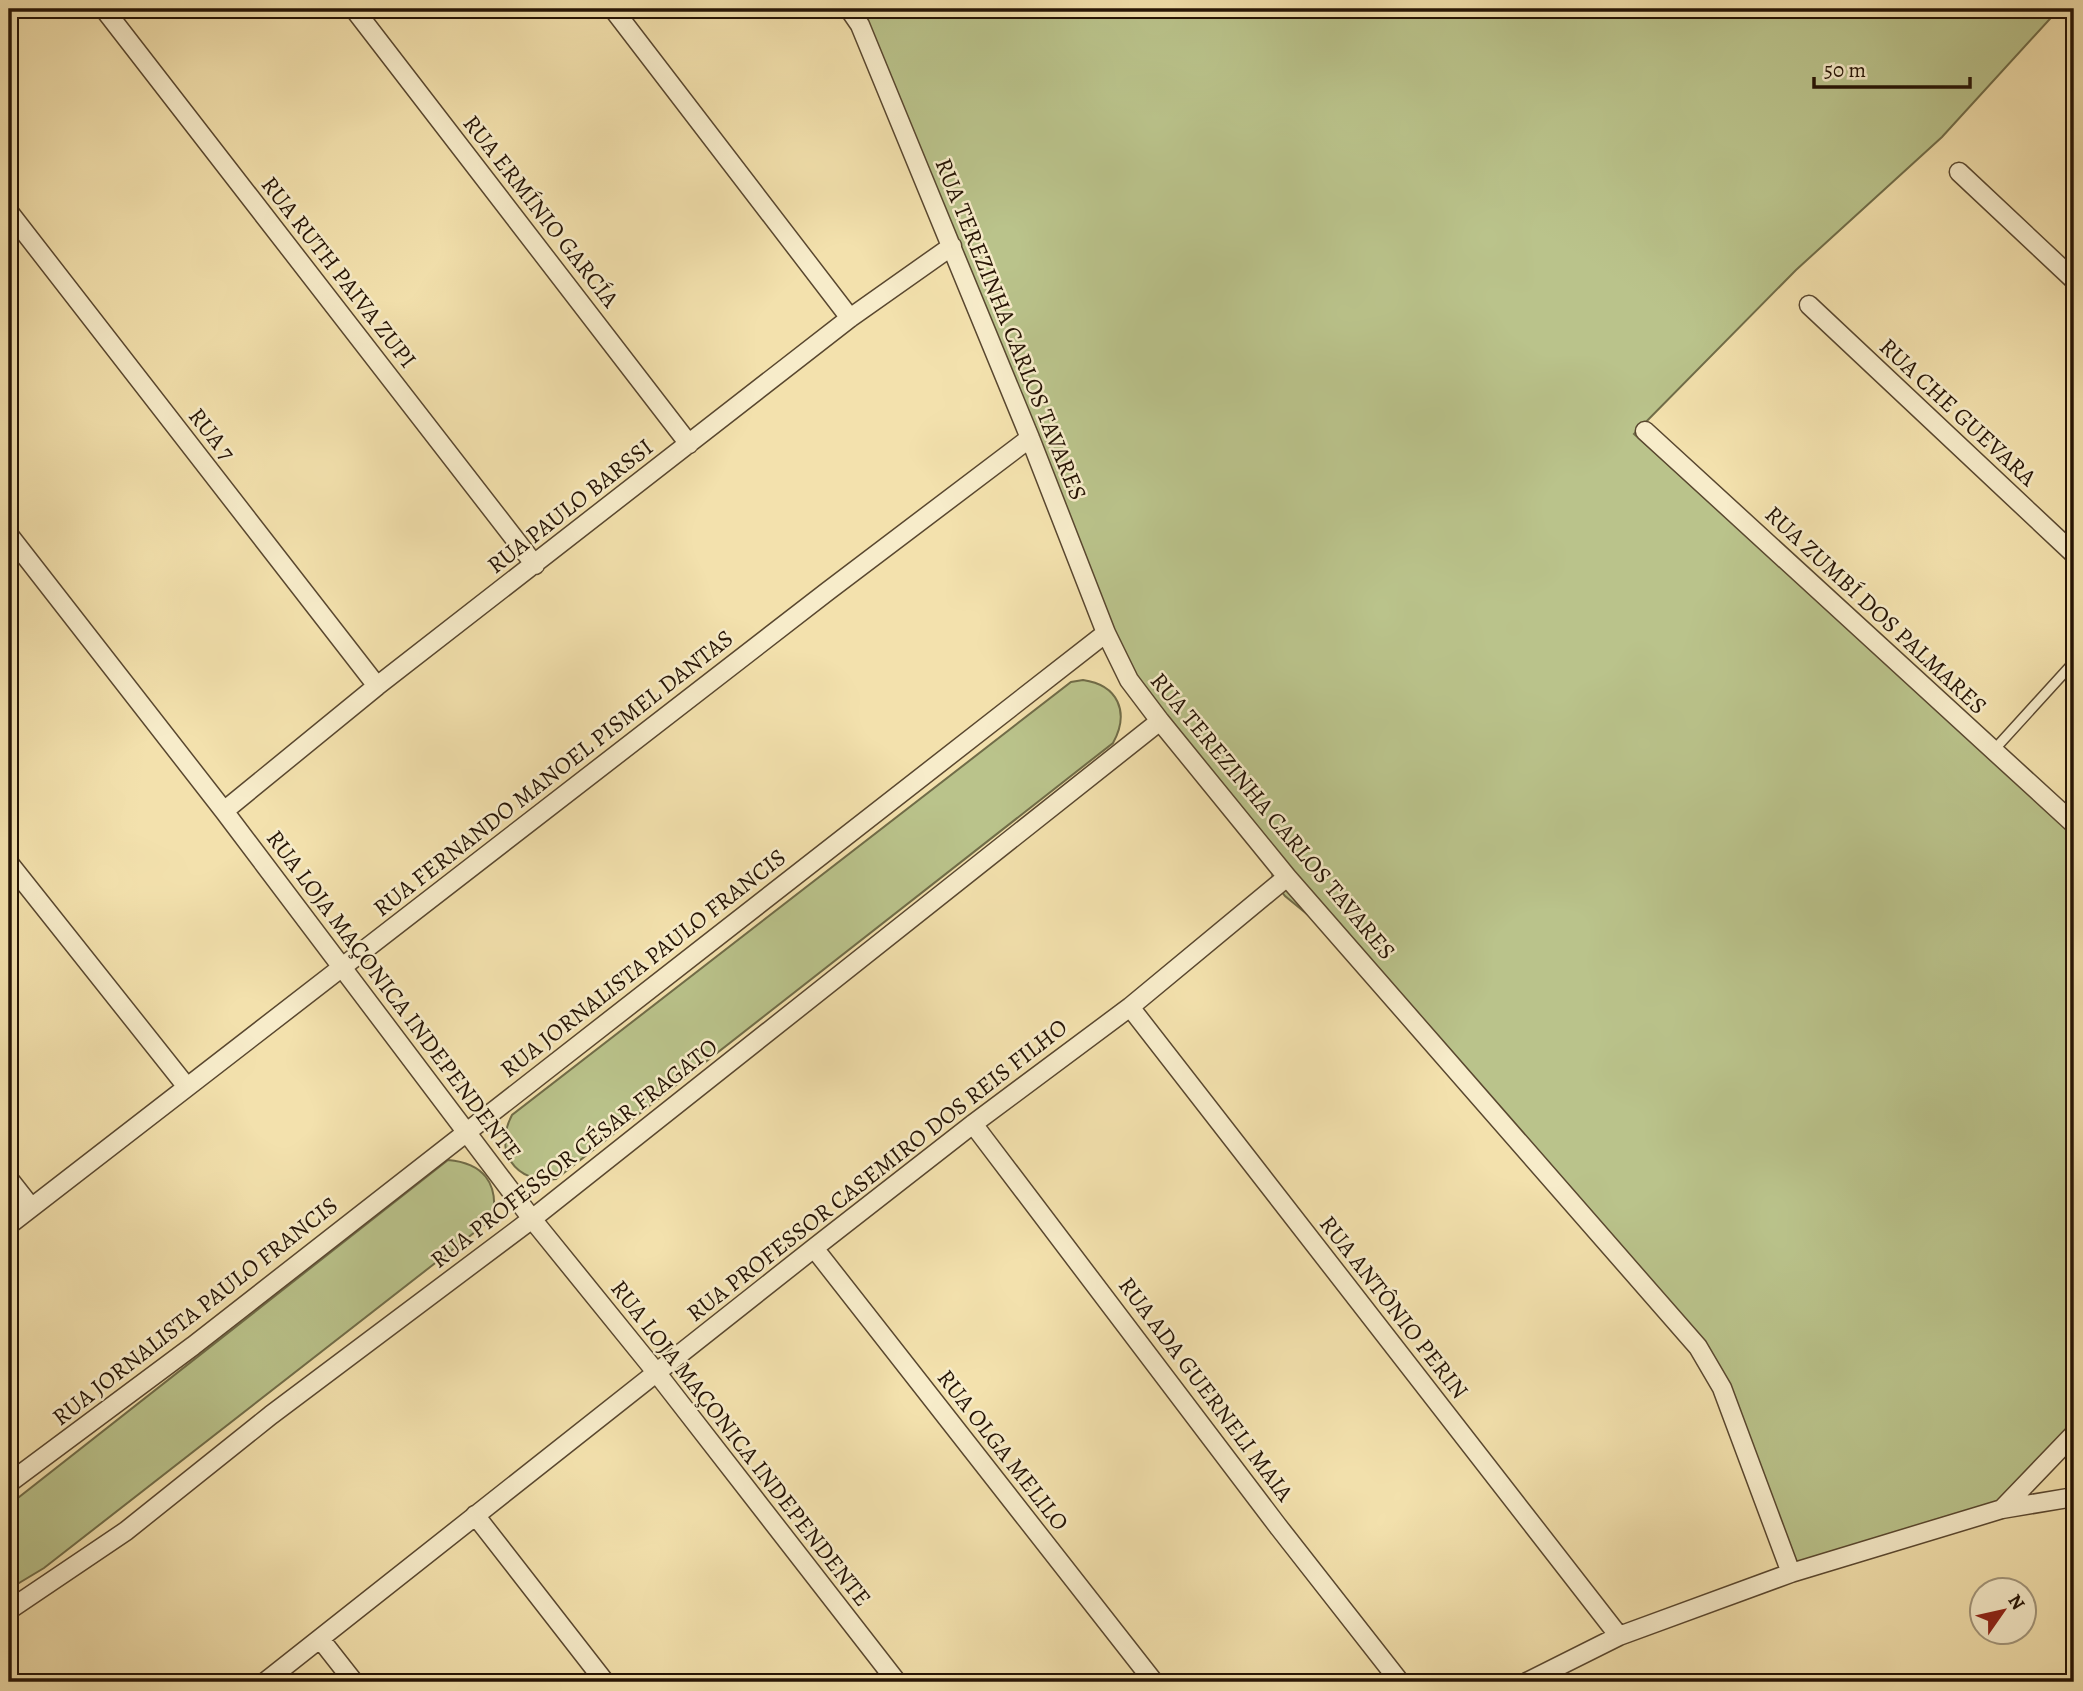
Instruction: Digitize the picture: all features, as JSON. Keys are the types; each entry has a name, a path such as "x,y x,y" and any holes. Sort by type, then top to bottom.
{"street":[{"name":"RUA RUTH PAIVA ZUPI","path":"104,9 535,565"},
{"name":"RUA ERMÍNIO GARCÍA","path":"354,9 689,444"},
{"path":"613,9 850,318"},
{"name":"RUA TEREZINHA CARLOS TAVARES","path":"849,9 860,25 952,246 1106,633 1129,680 1287,877 1698,1347 1722,1388 1791,1573"},
{"path":"1959,172 2074,280"},
{"name":"RUA 7","path":"9,212 377,686"},
{"name":"RUA PAULO BARSSI","path":"224,811 377,686 850,318 952,246"},
{"name":"RUA CHE GUEVARA","path":"1809,305 2074,554"},
{"name":"RUA ZUMBÍ DOS PALMARES","path":"1645,431 2074,824"},
{"name":"RUA FERNANDO MANOEL PISMEL DANTAS","path":"9,1225 828,591 1030,439"},
{"name":"RUA LOJA MAÇONICA INDEPENDENTE","path":"9,535 224,811 532,1219 656,1372 897,1682"},
{"name":"RUA JORNALISTA PAULO FRANCIS","path":"9,1483 193,1346 1106,633"},
{"name":"RUA PROFESSOR CÉSAR FRAGATO","path":"9,1610 126,1531 271,1415 532,1219 1160,721"},
{"path":"9,863 187,1087"},
{"name":"RUA PROFESSOR CASEMIRO DOS REIS FILHO","path":"265,1682 814,1248 973,1124 1130,1007 1287,877"},
{"name":"RUA ANTÔNIO PERIN","path":"1130,1007 1619,1636"},
{"name":"RUA ADA GUERNELI MAIA","path":"973,1124 1400,1682"},
{"path":"9,1179 31,1208"},
{"name":"RUA OLGA MELILO","path":"814,1248 1154,1682"},
{"path":"2002,1509 2074,1434"},
{"path":"1527,1682 1619,1636 1791,1573 2002,1509 2074,1497"},
{"path":"475,1515 605,1682"},
{"path":"321,1640 354,1682"}],"lane":[{"path":"1993,751 2074,662"}],"green space":[{"path":"849,9 2059,9 1942,137 1796,270 1634,434 2074,830 2074,1434 2002,1509 1791,1573 1710,1366 1324,928 1285,896 1272,879 1273,868 1129,680"},
{"path":"1083,680 1105,688 1118,702 1120,721 1113,743 556,1179 529,1176 512,1162 505,1141 512,1115 1071,682"},
{"path":"448,1160 471,1165 486,1177 493,1195 493,1218 44,1568 9,1589 9,1505"}]}
